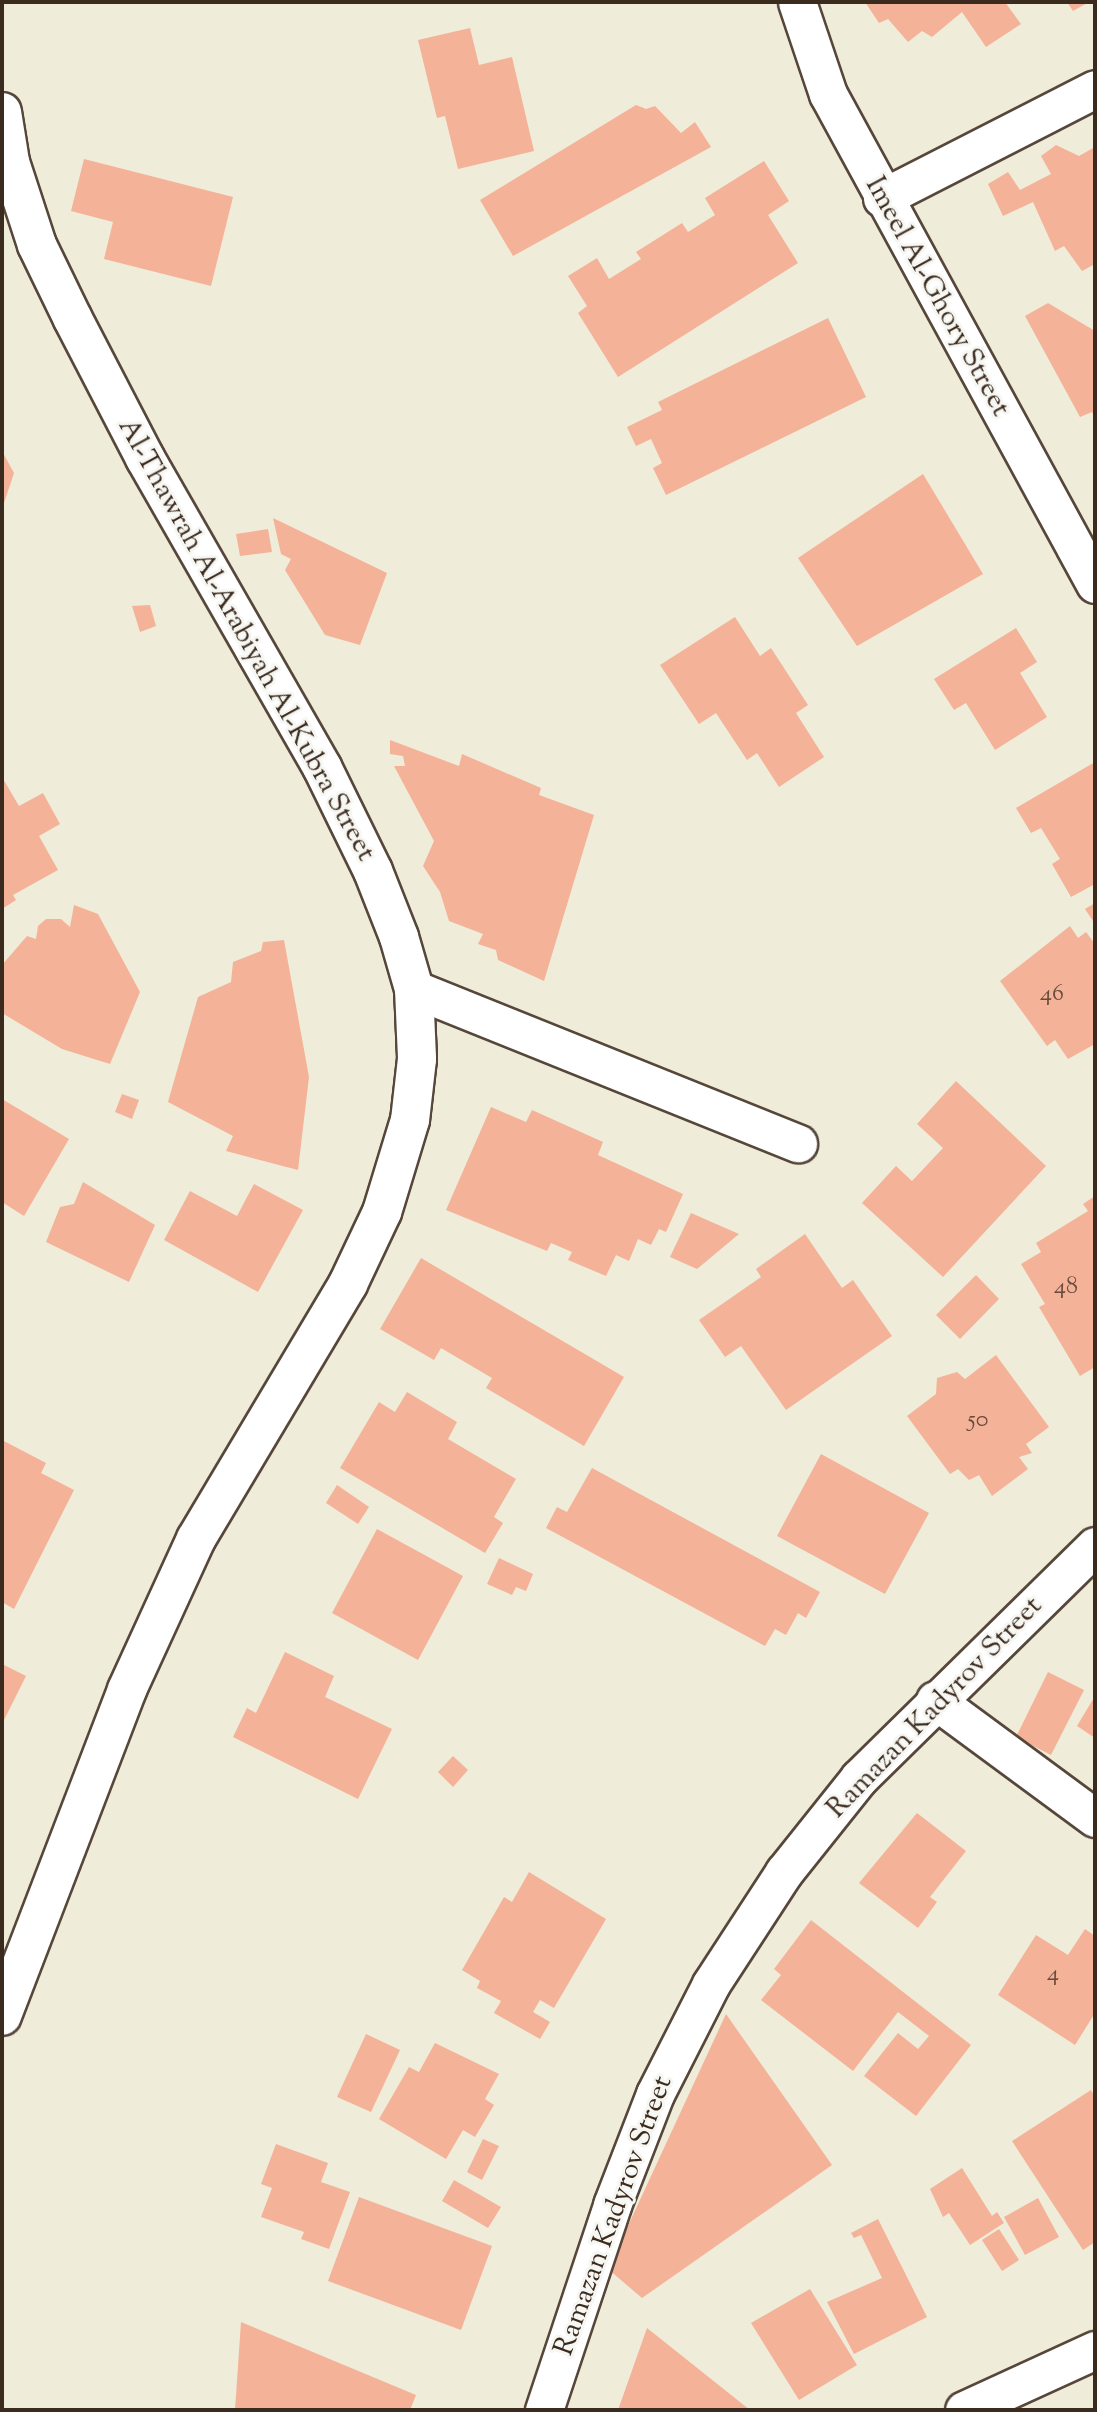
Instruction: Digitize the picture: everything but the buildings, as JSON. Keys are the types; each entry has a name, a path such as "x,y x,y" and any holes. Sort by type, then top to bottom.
{"street":[{"name":"Imeel Al-Ghory Street","path":"797,2 828,94 882,198 1091,567"},
{"path":"882,198 1095,89"},
{"name":"Al-Thawrah Al-Arabiyah Al-Kubra Street","path":"2,112 10,162 37,245 145,458 322,767 373,871 414,989 417,1059 410,1120 382,1212 348,1284 196,1539 127,1690 2,2016"},
{"path":"414,989 799,1143"},
{"name":"Ramazan Kadyrov Street","path":"544,2410 621,2180 655,2094 711,1984 784,1872 859,1778 935,1700 1095,1546"},
{"path":"935,1700 1095,1818"},
{"path":"964,2410 1095,2350"}]}
